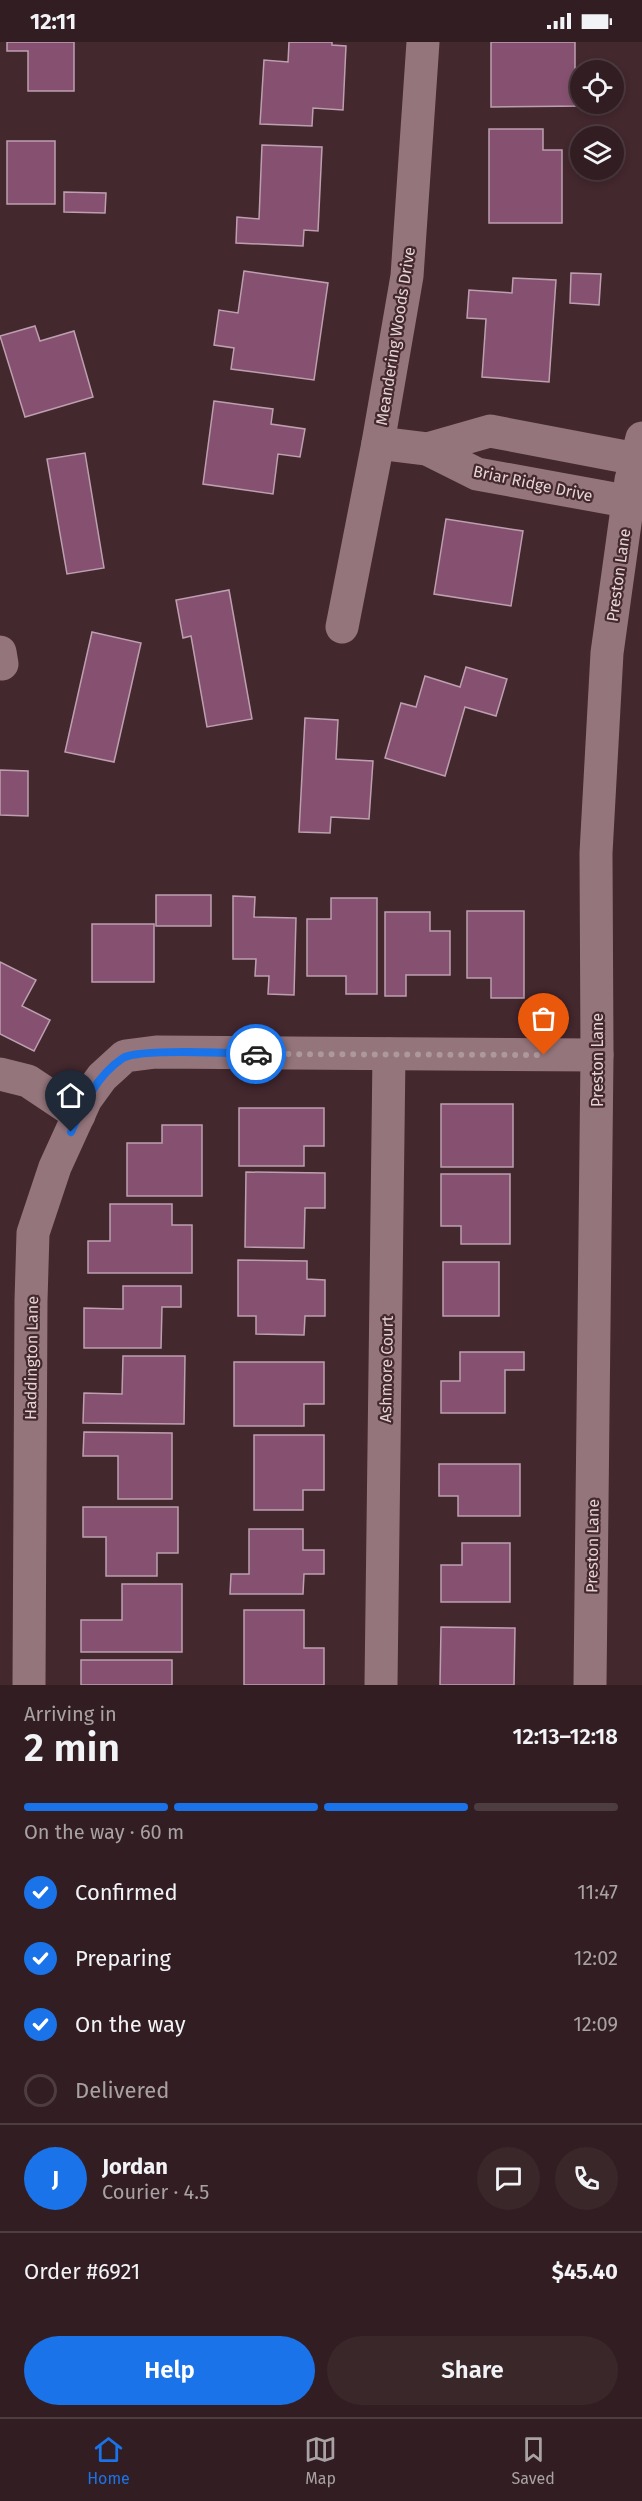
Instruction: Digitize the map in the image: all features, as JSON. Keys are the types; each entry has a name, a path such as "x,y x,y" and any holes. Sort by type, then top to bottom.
{"street":[{"name":"Meandering Woods Drive","path":"342,627 378,443 407,276 423,42"},
{"name":"Briar Ridge Drive","path":"427,449 490,431 640,452"},
{"name":"Briar Ridge Drive","path":"378,443 427,449 477,474 635,503"},
{"name":"Preston Lane","path":"590,1685 597,1055 596,853 607,653 635,503 640,452"},
{"name":"Haddington Lane","path":"29,1685 33,1233 55,1167 86,1099 102,1077 125,1056 156,1052 389,1053"},
{"path":"389,1053 597,1055"},
{"name":"Ashmore Court","path":"381,1685 389,1053"},
{"path":"0,1074 28,1081 79,1115"}],"building":[{"path":"7,42 74,42 74,91 28,91 28,51 7,51"},
{"path":"289,42 332,42 332,45 346,46 343,110 313,108 312,126 260,124 264,60 288,62"},
{"path":"491,42 575,42 575,60 570,60 570,106 491,107"},
{"path":"489,129 543,129 543,150 562,150 562,223 489,223"},
{"path":"7,141 55,141 55,204 7,204"},
{"path":"262,145 322,147 318,231 304,230 303,246 236,243 237,217 259,219"},
{"path":"64,192 106,193 105,213 64,212"},
{"path":"244,271 328,283 314,380 231,369 234,348 214,345 219,310 238,313"},
{"path":"571,273 601,274 599,305 570,303"},
{"path":"513,278 556,280 549,382 482,377 486,319 467,318 469,290 512,293"},
{"path":"35,326 40,341 74,331 93,397 25,417 0,336"},
{"path":"214,401 273,409 271,424 305,429 300,457 278,454 273,494 203,484"},
{"path":"85,453 104,568 67,574 47,459"},
{"path":"446,519 523,531 511,606 434,594"},
{"path":"229,590 252,719 207,727 191,636 183,638 176,600"},
{"path":"92,632 141,643 114,762 65,752"},
{"path":"466,667 507,679 496,716 465,707 445,776 385,758 401,703 416,707 425,676 460,687"},
{"path":"305,718 338,720 336,759 373,761 369,819 331,817 330,833 299,832"},
{"path":"0,770 28,771 28,816 0,815"},
{"path":"156,895 211,895 211,926 156,926"},
{"path":"233,896 255,897 254,917 296,918 294,995 268,994 269,976 255,976 256,959 233,959"},
{"path":"331,898 377,898 377,994 346,994 346,976 307,976 307,919 331,919"},
{"path":"467,911 524,911 524,998 491,998 491,978 467,978"},
{"path":"385,912 430,912 430,931 450,931 450,975 406,975 406,996 385,996"},
{"path":"92,924 154,924 154,982 92,982"},
{"path":"0,962 36,980 22,1006 50,1020 34,1051 0,1034"},
{"path":"441,1104 513,1104 513,1167 441,1167"},
{"path":"239,1108 324,1108 324,1146 304,1146 304,1166 239,1166"},
{"path":"162,1125 202,1125 202,1196 127,1196 127,1143 162,1143"},
{"path":"246,1172 325,1173 325,1208 305,1208 304,1248 245,1247"},
{"path":"441,1174 510,1174 510,1244 461,1244 461,1226 441,1226"},
{"path":"110,1204 172,1204 172,1225 192,1225 192,1273 88,1273 88,1241 110,1241"},
{"path":"238,1260 307,1261 307,1279 325,1280 325,1316 305,1316 304,1335 256,1334 256,1316 238,1316"},
{"path":"443,1262 499,1262 499,1316 443,1316"},
{"path":"123,1286 181,1286 181,1307 162,1307 161,1348 84,1348 84,1308 123,1309"},
{"path":"460,1352 524,1352 524,1370 505,1370 505,1413 441,1413 441,1381 460,1381"},
{"path":"123,1356 185,1356 184,1424 83,1423 84,1393 122,1394"},
{"path":"234,1362 324,1362 324,1404 304,1404 304,1426 234,1426"},
{"path":"84,1432 172,1433 172,1499 118,1499 118,1456 83,1456"},
{"path":"254,1435 324,1435 324,1490 303,1490 303,1510 254,1510"},
{"path":"439,1464 520,1464 520,1516 458,1516 458,1496 439,1496"},
{"path":"83,1507 178,1507 178,1553 157,1553 157,1576 106,1576 106,1537 83,1537"},
{"path":"249,1529 303,1529 303,1550 324,1550 324,1574 304,1574 303,1594 230,1594 231,1574 249,1574"},
{"path":"462,1543 510,1543 510,1602 441,1602 441,1565 462,1565"},
{"path":"122,1584 182,1584 182,1652 81,1652 81,1620 122,1620"},
{"path":"244,1610 304,1610 304,1648 324,1648 324,1685 244,1685"},
{"path":"441,1627 515,1628 514,1685 440,1685"},
{"path":"81,1660 172,1660 172,1685 81,1685"}],"way so far":[{"path":"256,1054 544,1055"}],"route":[{"path":"71,1132 86,1099 102,1077 125,1056 156,1052 256,1054"}]}
